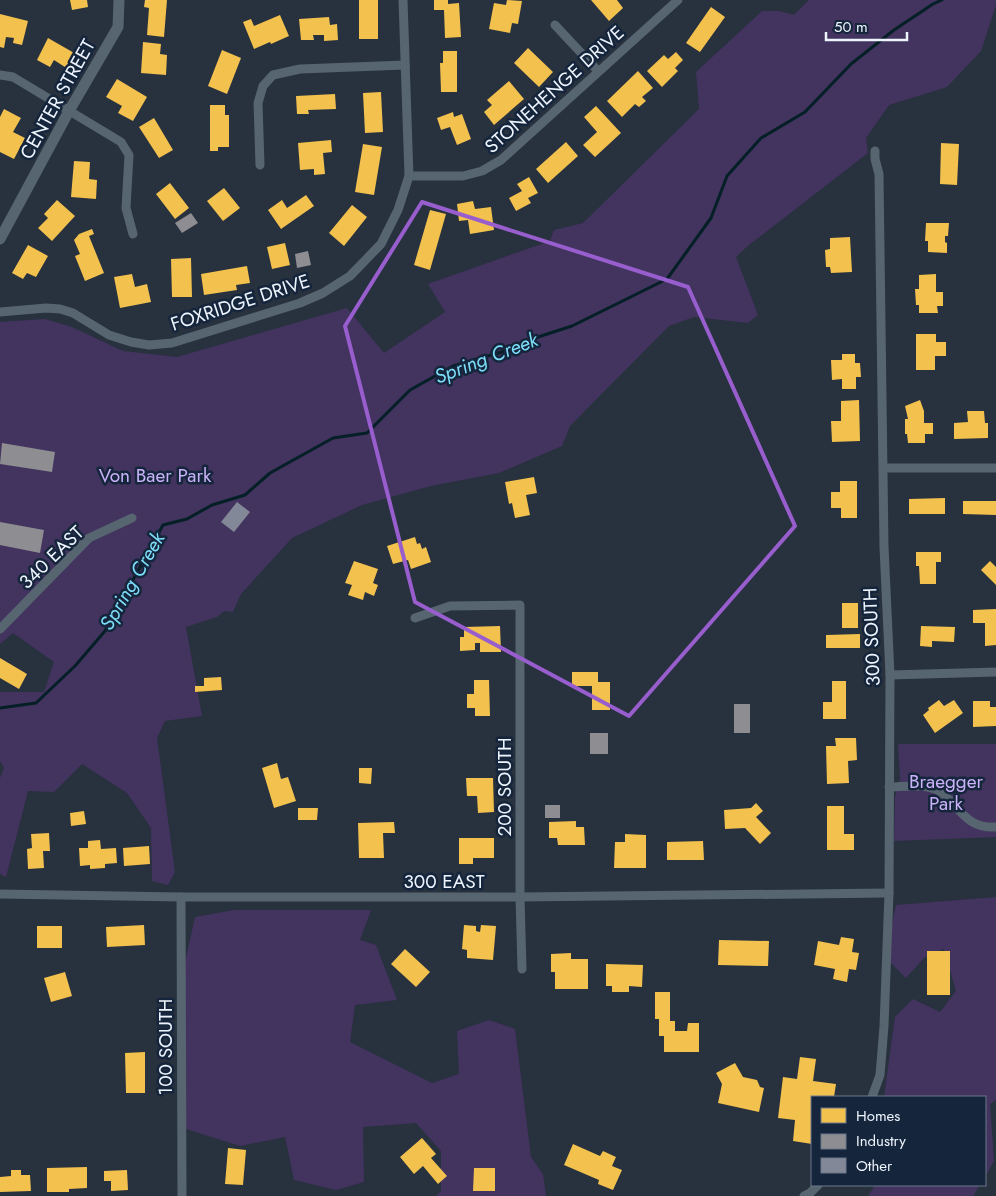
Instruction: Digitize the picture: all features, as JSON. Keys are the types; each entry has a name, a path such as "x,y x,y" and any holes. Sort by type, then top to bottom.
{"street":[{"name":"CENTER STREET","path":"1,236 69,111 118,27 119,0"},
{"name":"FOXRIDGE DRIVE","path":"0,312 46,308 60,309 73,313 109,335 132,342 148,345 172,343 300,302 350,276 381,244 398,210 409,176 403,0"},
{"name":"STONEHENGE DRIVE","path":"409,176 462,176 482,171 501,160 678,0"},
{"path":"555,26 598,72"},
{"path":"260,164 258,103 263,86 272,75 300,69 405,65"},
{"path":"0,75 13,77 121,142 129,155 126,208 133,234"},
{"name":"300 SOUTH","path":"872,1096 880,1075 882,1054 889,893 890,675 884,547 879,174 875,151"},
{"path":"884,468 996,468"},
{"name":"340 EAST","path":"0,629 89,538 132,518"},
{"name":"200 SOUTH","path":"415,618 450,606 520,605 520,897 522,969"},
{"path":"890,675 996,672"},
{"path":"888,786 928,787 939,791 968,820 990,828 996,827"},
{"name":"300 EAST","path":"0,894 181,897 520,897 889,893"},
{"name":"100 SOUTH","path":"181,897 182,1196"},
{"path":"804,1196 817,1186"}],"highlighted area":[{"path":"422,202 688,287 795,526 629,716 415,602 345,326"}],"green space":[{"name":"Von Baer Park","path":"809,0 996,0 996,5 981,51 947,87 889,105 866,138 868,153 736,257 758,315 748,323 694,317 669,326 570,426 562,446 499,473 431,486 362,505 292,538 241,594 233,612 224,611 217,617 186,627 202,716 165,721 157,738 175,872 168,885 152,881 151,828 127,793 82,764 54,792 28,791 6,877 0,874 0,778 4,768 0,761 0,692 44,692 54,662 13,633 0,644 0,322 45,319 72,327 123,351 177,357 347,308 384,353 445,312 428,284 550,241 554,230 583,223 699,109 696,72 762,11 779,11 794,15"},
{"name":"Braegger Park","path":"898,744 996,744 996,837 894,841 895,797 900,778"},
{"path":"996,897 996,1100 990,1104 994,1161 986,1175 986,1096 884,1096 895,1017 913,999 940,1012 956,991 944,949 924,958 906,978 885,957 896,905"},
{"path":"234,910 371,910 360,940 376,945 397,1000 355,1005 350,1042 432,1083 459,1074 457,1031 489,1020 515,1029 531,1157 543,1174 546,1196 436,1196 441,1191 441,1151 416,1123 363,1127 364,1182 336,1190 294,1180 285,1137 240,1146 186,1129 184,967 195,917"},
{"path":"874,1186 979,1186 973,1196 868,1196"}],"building: Homes":[{"path":"70,0 87,0 88,7 72,10"},
{"path":"145,0 167,0 164,37 147,35 149,8 144,7"},
{"path":"359,0 378,0 378,39 359,39"},
{"path":"434,0 448,0 448,4 459,3 461,37 445,38 444,10 434,10"},
{"path":"507,0 522,1 518,24 512,23 510,33 489,29 494,3 506,5"},
{"path":"591,0 617,0 623,8 609,21"},
{"path":"711,7 725,17 700,52 686,43"},
{"path":"0,14 28,21 22,45 13,43 14,38 6,37 4,48 0,47"},
{"path":"280,15 289,36 254,49 243,22 251,19 254,26"},
{"path":"329,17 330,25 337,24 338,40 324,41 324,35 313,35 314,40 301,40 299,19"},
{"path":"48,38 76,54 68,69 54,60 50,67 37,60"},
{"path":"143,42 161,44 160,54 167,55 166,75 141,73"},
{"path":"528,48 553,72 539,87 514,63"},
{"path":"222,50 241,58 227,94 208,86"},
{"path":"443,51 457,51 457,92 441,92 440,63 443,63"},
{"path":"676,52 683,60 675,68 678,71 662,87 647,71 664,55 668,59"},
{"path":"638,71 653,88 642,97 646,101 639,107 635,104 622,117 607,101"},
{"path":"117,79 147,97 133,121 118,113 122,106 106,97"},
{"path":"509,81 524,99 494,125 484,112 492,105 487,100"},
{"path":"381,92 383,132 365,133 363,93"},
{"path":"335,94 336,109 308,110 309,114 297,114 296,96"},
{"path":"210,105 225,105 225,115 229,115 229,147 218,147 218,151 210,151"},
{"path":"596,106 621,133 595,157 583,145 597,132 584,117"},
{"path":"4,109 21,118 13,132 25,138 14,159 0,152 0,117"},
{"path":"453,112 454,117 462,114 471,139 457,145 450,127 441,130 437,118"},
{"path":"154,118 173,150 159,158 139,127"},
{"path":"331,140 332,152 323,153 325,174 314,175 314,169 300,170 298,143"},
{"path":"566,142 578,156 548,183 536,169"},
{"path":"941,143 959,144 957,185 940,184"},
{"path":"363,144 382,147 374,195 355,192"},
{"path":"74,161 90,162 89,179 97,180 96,199 71,197"},
{"path":"529,177 538,193 528,198 531,203 516,211 509,198 522,191 517,184"},
{"path":"170,183 189,208 175,219 156,194"},
{"path":"224,188 240,208 223,221 207,201"},
{"path":"306,195 314,206 281,229 268,210 282,200 287,208"},
{"path":"57,200 75,216 52,241 38,228 48,218 44,214"},
{"path":"473,201 475,209 491,207 494,230 470,234 468,220 459,221 457,204"},
{"path":"352,205 367,217 344,246 329,233"},
{"path":"430,210 446,214 430,270 414,265"},
{"path":"926,223 949,223 948,236 945,236 947,253 928,252 928,241 925,241"},
{"path":"92,229 94,234 89,236 104,273 85,281 75,256 80,254 74,240 79,234"},
{"path":"850,237 852,272 831,273 830,267 826,267 825,250 830,249 830,238"},
{"path":"285,243 290,265 272,269 267,247"},
{"path":"28,245 48,256 36,277 27,273 23,279 12,273"},
{"path":"191,258 192,297 172,297 171,259"},
{"path":"247,266 250,283 236,285 237,290 204,295 201,274"},
{"path":"132,274 135,287 147,284 151,302 120,308 114,277"},
{"path":"936,274 936,292 943,292 943,306 937,306 938,313 919,313 919,305 916,305 915,289 919,289 919,275"},
{"path":"916,334 936,334 936,342 946,342 946,356 935,356 935,370 916,370"},
{"path":"842,354 855,354 855,363 860,363 861,377 856,377 856,389 842,389 842,379 832,380 831,360 842,360"},
{"path":"859,400 860,441 832,442 831,421 841,421 841,401"},
{"path":"920,400 924,411 924,423 933,423 933,434 925,434 925,443 908,443 907,434 905,434 905,419 908,419 905,406"},
{"path":"967,411 984,411 985,423 988,423 988,438 954,439 954,423 968,422"},
{"path":"534,477 537,493 526,495 530,515 515,518 512,503 509,504 505,482"},
{"path":"840,481 857,481 857,518 841,518 841,508 831,508 831,492 840,492"},
{"path":"945,498 945,514 909,514 909,499"},
{"path":"963,501 996,501 996,515 963,514"},
{"path":"415,537 417,544 420,543 422,549 426,547 431,562 411,569 408,560 393,564 387,546"},
{"path":"916,552 941,552 941,562 936,562 936,584 920,584 919,566 916,566"},
{"path":"354,561 378,569 373,583 378,585 374,596 365,592 363,600 348,595 352,585 345,583"},
{"path":"990,561 996,567 996,585 981,570"},
{"path":"842,603 858,603 858,628 842,628"},
{"path":"996,609 996,645 985,646 985,623 973,623 973,610"},
{"path":"500,626 501,652 480,652 480,643 475,643 475,650 460,651 460,637 464,637 464,627"},
{"path":"921,626 955,627 954,642 932,641 932,647 920,646"},
{"path":"860,634 860,648 826,648 826,635"},
{"path":"0,658 27,674 19,689 0,678"},
{"path":"572,672 598,672 598,682 610,682 610,710 592,710 592,686 572,686"},
{"path":"221,677 222,690 195,692 195,686 204,686 204,678"},
{"path":"474,680 489,680 490,716 475,716 475,708 467,708 467,694 474,694"},
{"path":"832,681 846,681 846,719 823,719 823,702 832,702"},
{"path":"939,700 944,706 954,700 963,713 935,733 923,715 929,710 928,708"},
{"path":"973,701 990,701 990,707 996,707 996,726 973,727"},
{"path":"835,738 856,738 857,760 848,761 849,783 827,784 826,746 836,746"},
{"path":"277,763 281,779 288,777 296,801 274,808 262,768"},
{"path":"359,768 372,768 371,784 359,783"},
{"path":"466,778 493,778 494,812 478,813 477,796 467,796"},
{"path":"756,803 763,811 756,817 771,833 760,844 745,828 725,829 724,810 751,808"},
{"path":"827,806 844,806 844,834 854,834 854,850 827,850"},
{"path":"298,808 318,808 317,820 298,820"},
{"path":"84,811 86,824 71,826 70,813"},
{"path":"576,821 576,827 584,827 585,845 558,845 557,838 549,838 549,822"},
{"path":"394,822 395,833 383,833 384,858 359,858 358,823"},
{"path":"49,833 50,851 43,851 44,868 28,869 27,849 32,848 31,834"},
{"path":"625,834 646,835 646,868 614,868 615,842 625,842"},
{"path":"459,838 494,838 494,858 473,858 473,864 459,864"},
{"path":"100,840 101,849 116,848 117,863 105,864 105,868 90,869 90,865 80,866 79,848 88,848 88,841"},
{"path":"703,841 704,860 667,860 667,842"},
{"path":"149,846 150,864 124,866 123,848"},
{"path":"144,925 145,945 107,947 106,927"},
{"path":"464,925 476,926 476,931 480,932 481,925 496,926 493,960 467,958 467,950 462,949"},
{"path":"37,926 62,926 62,948 37,948"},
{"path":"841,937 854,939 852,952 859,953 856,970 849,969 847,982 833,979 835,969 814,965 818,941 839,945"},
{"path":"719,940 769,941 768,966 718,965"},
{"path":"405,949 430,972 416,987 391,964"},
{"path":"927,951 950,951 950,995 927,995"},
{"path":"571,953 571,959 588,959 588,989 555,989 555,972 551,972 551,954"},
{"path":"606,964 643,965 642,987 629,986 629,992 612,992 612,986 606,986"},
{"path":"65,972 72,996 51,1002 44,978"},
{"path":"655,992 670,992 670,1021 675,1021 675,1031 687,1031 688,1023 699,1023 699,1052 664,1052 664,1036 659,1036 659,1019 655,1019"},
{"path":"145,1052 145,1093 126,1093 125,1053"},
{"path":"800,1057 816,1059 813,1081 836,1084 834,1096 811,1096 811,1144 793,1141 795,1120 778,1118 783,1077 797,1079"},
{"path":"735,1063 743,1077 757,1080 760,1087 764,1088 759,1112 718,1103 722,1084 716,1073"},
{"path":"422,1138 436,1154 431,1158 447,1176 438,1184 423,1166 414,1174 400,1157"},
{"path":"573,1144 600,1156 603,1151 616,1157 612,1166 622,1170 613,1190 598,1184 599,1180 564,1165"},
{"path":"228,1148 246,1150 243,1185 225,1184"},
{"path":"87,1167 87,1188 69,1189 69,1192 47,1192 47,1168"},
{"path":"474,1168 495,1168 495,1191 473,1191"},
{"path":"11,1170 21,1170 21,1175 30,1175 31,1191 0,1192 0,1177 11,1176"},
{"path":"127,1170 128,1190 111,1191 111,1181 104,1181 104,1171"}],"building: Industry":[{"path":"191,213 198,223 182,233 175,223"},
{"path":"308,251 311,265 297,268 295,254"},
{"path":"2,443 55,452 52,472 0,464"},
{"path":"0,522 44,530 40,553 0,545"},
{"path":"734,704 750,704 750,733 734,733"},
{"path":"590,733 608,733 608,754 590,754"},
{"path":"545,805 560,805 560,818 545,818"}],"building: Other":[{"path":"237,502 250,512 234,532 221,522"}],"waterway":[{"name":"Spring Creek","path":"0,708 36,703 75,666 105,631 163,525 187,519 212,505 245,495 270,473 333,438 367,433 410,390 453,366 512,349 541,336 572,326 667,279 711,218 727,176 761,138 805,112 851,64 894,30 942,0"}]}
